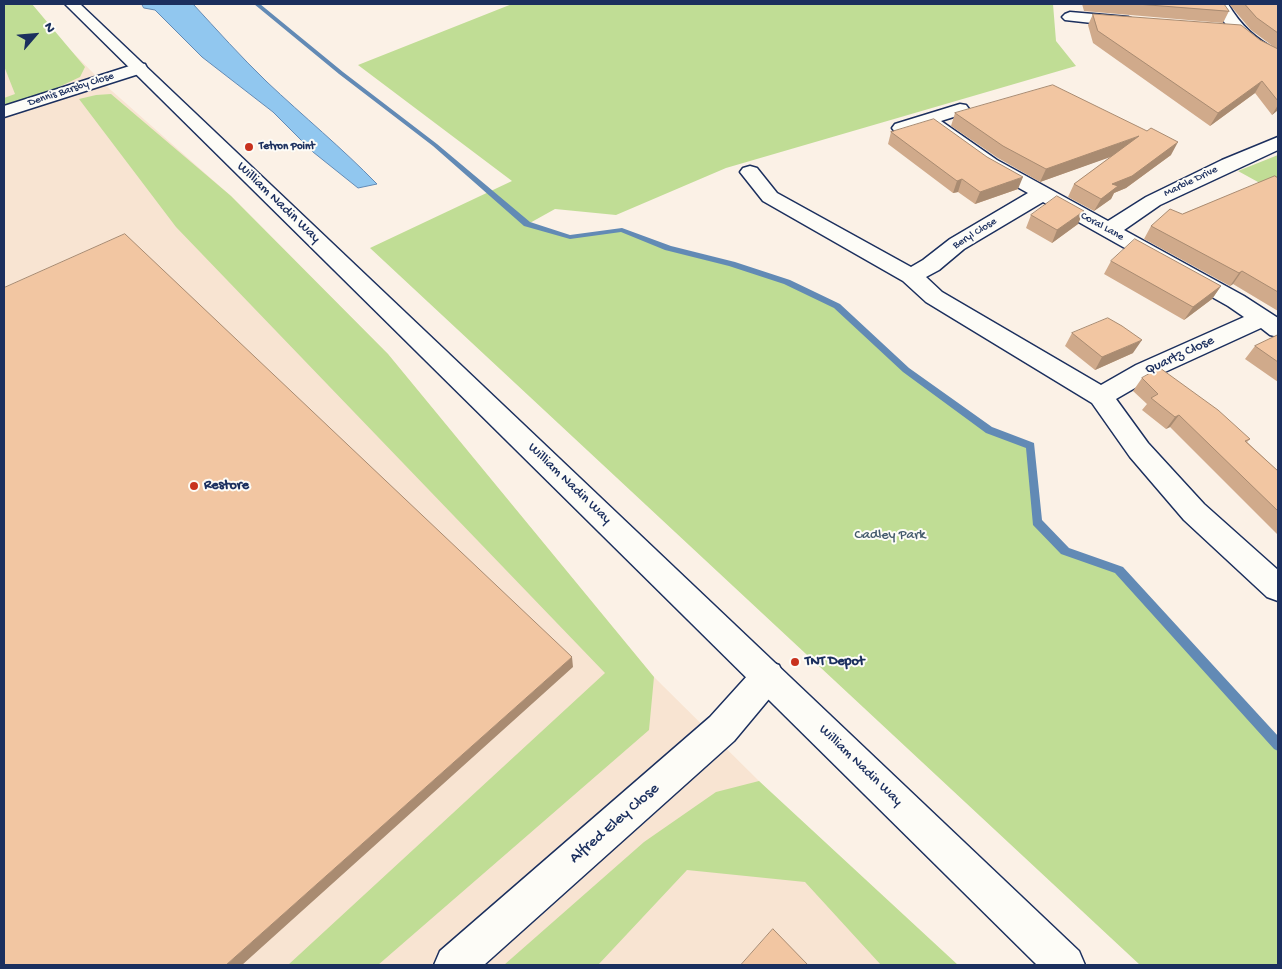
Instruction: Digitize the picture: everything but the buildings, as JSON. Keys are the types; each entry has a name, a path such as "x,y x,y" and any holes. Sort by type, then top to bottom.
{"street":[{"name":"William Nadin Way","path":"72,4 1066,965"},
{"path":"1221,4 1230,22 1239,31 1252,43 1278,57"},
{"path":"1070,17 1145,23"},
{"path":"1220,29 1239,31"},
{"name":"Dennis Barsby Close","path":"4,112 138,68"},
{"path":"901,128 960,110"},
{"name":"Coral Lane","path":"928,120 990,164 1236,301 1269,324"},
{"name":"Marble Drive","path":"1109,230 1153,201 1229,164 1278,143"},
{"path":"750,172 770,196 911,276 934,297 1101,397 1139,450 1194,512 1278,588"},
{"name":"Beryl Close","path":"911,276 931,266 956,244 1041,194"},
{"name":"Quartz Close","path":"1101,397 1145,371 1269,324"},
{"name":"Alfred Eley Close","path":"454,965 722,729 768,676"}],"shaded area":[{"path":"4,4 25,4 104,84 231,196 388,354 654,677 759,781 933,965 4,965"}],"green space":[{"path":"4,4 32,4 85,67 80,77 44,94 4,105 4,98 15,94 4,66"},
{"name":"Cadley Park","path":"512,4 1053,4 1056,41 1076,66 726,168 616,215 555,209 528,224 570,237 622,230 668,248 732,264 787,282 837,306 906,370 989,430 1031,446 1037,522 1065,551 1119,570 1278,745 1278,965 1140,965 370,248 512,181 358,65"},
{"path":"111,94 231,196 388,354 654,677 649,730 378,965 288,965 605,673 176,227 79,99"},
{"path":"1278,155 1278,193 1238,171"},
{"path":"759,781 958,965 881,965 805,882 687,870 598,965 504,965 644,842 716,792"}],"water":[{"path":"142,4 193,4 267,82 377,184 358,188 313,152 273,112 202,57 155,10 144,8"}],"waterway":[{"path":"257,4 341,73 435,145 527,224 570,237 622,230 668,248 732,264 787,282 837,306 906,370 989,430 1031,446 1037,522 1065,551 1119,570 1278,745"}],"place":[{"name":"Tetron Point","path":"249,147"},
{"name":"Restore","path":"194,486"},
{"name":"TNT Depot","path":"795,662"}]}
